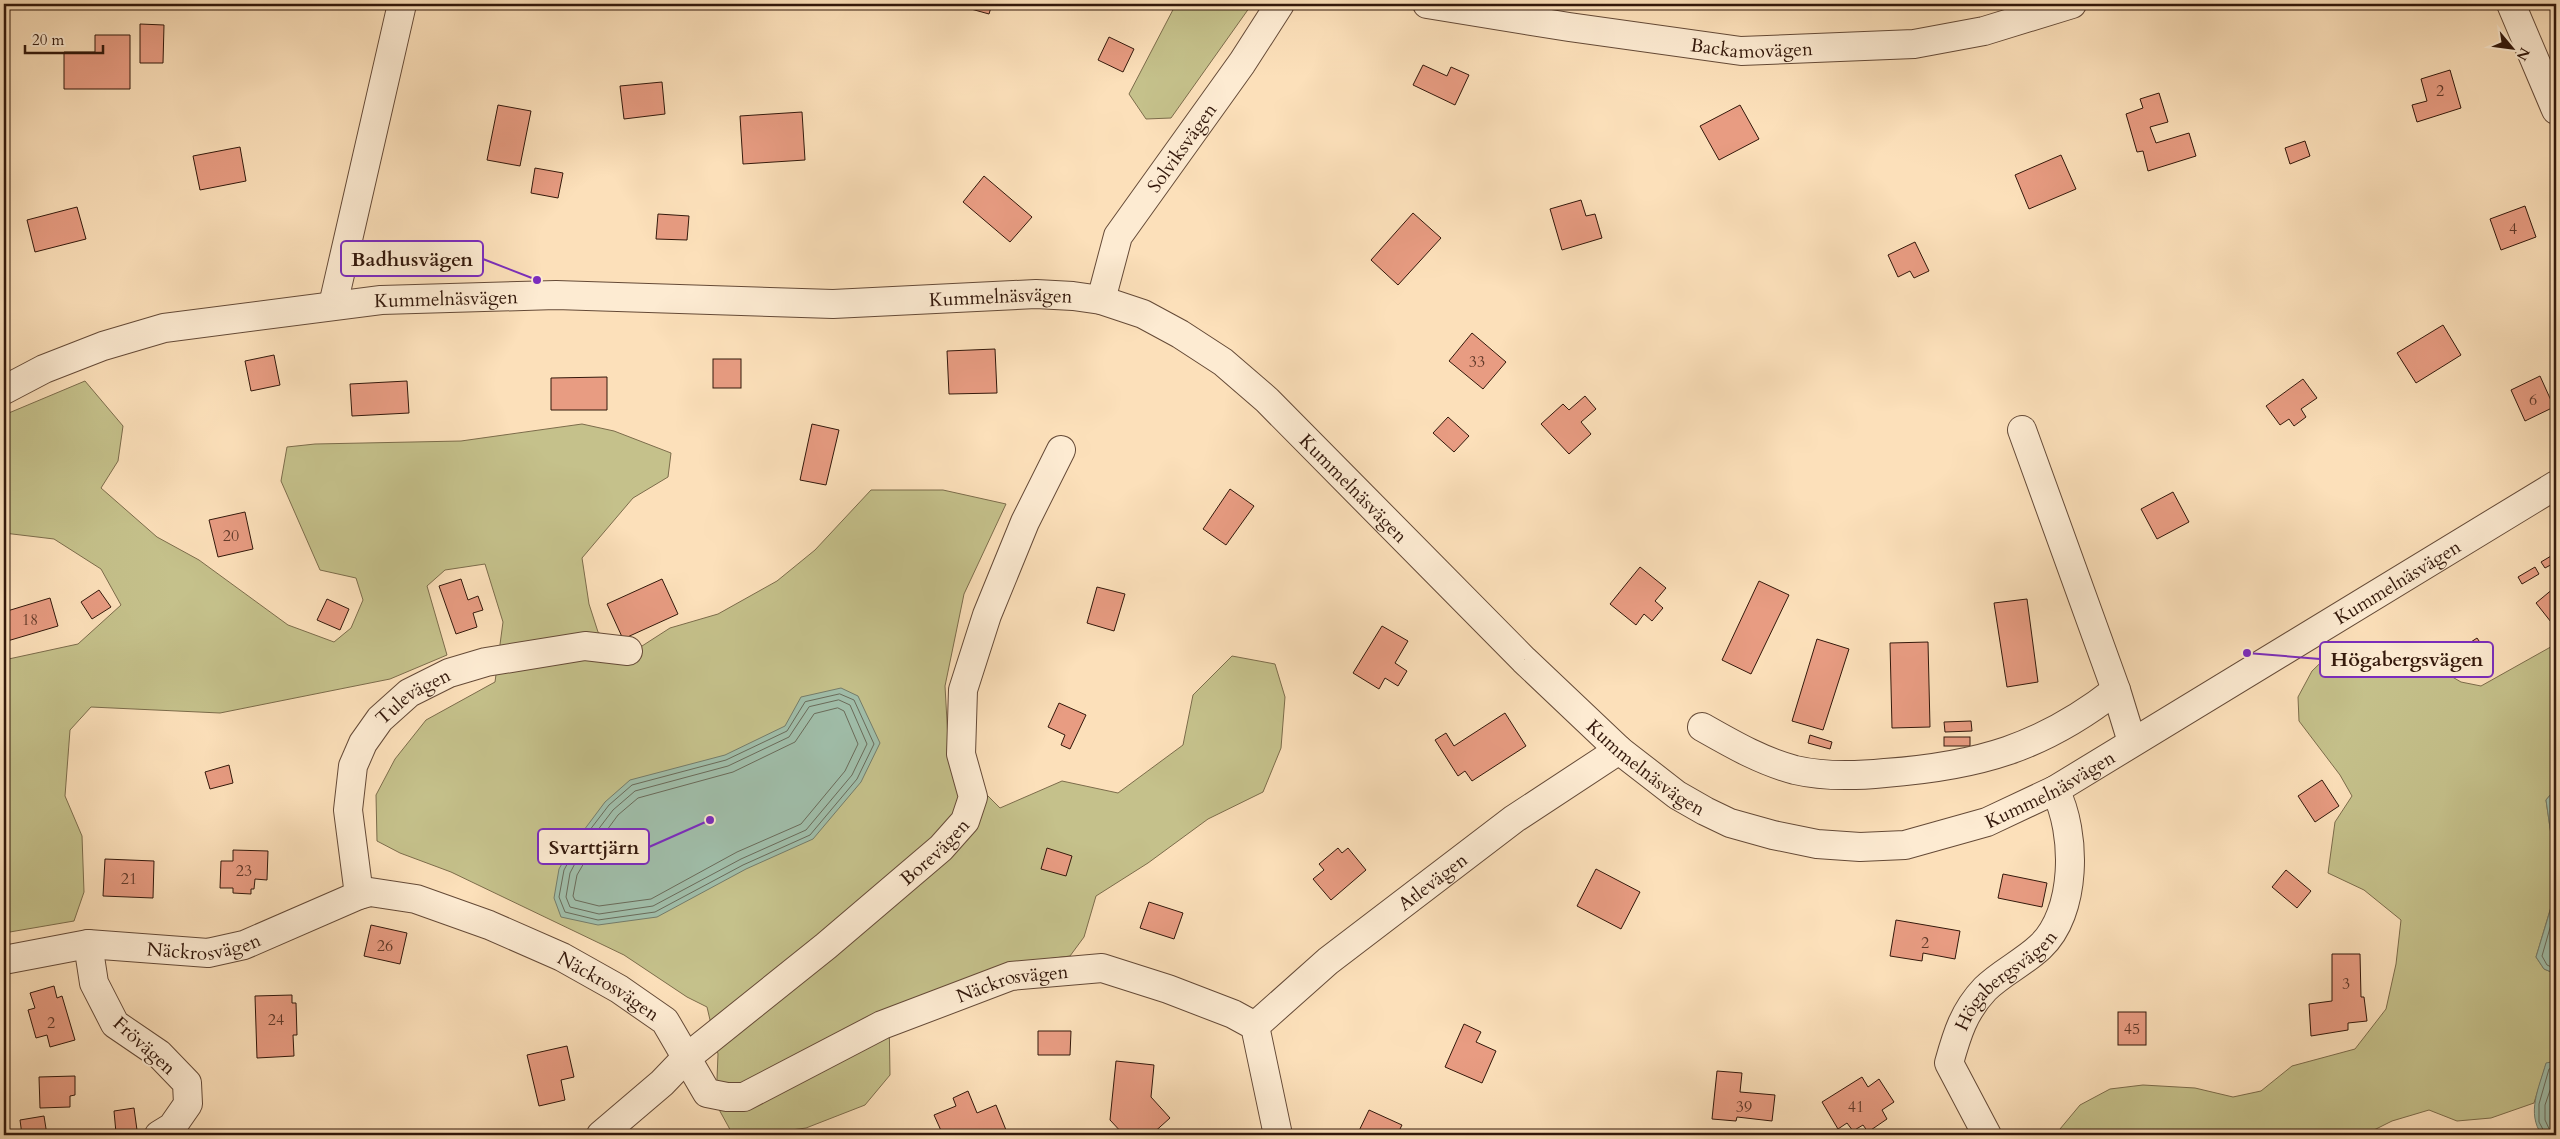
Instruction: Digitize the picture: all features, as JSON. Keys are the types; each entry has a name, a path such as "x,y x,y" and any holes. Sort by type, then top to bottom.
{"street":[{"path":"333,305 402,4"},
{"name":"Solviksvägen","path":"1101,300 1118,236 1242,63 1280,4"},
{"name":"Backamovägen","path":"1427,4 1569,27 1741,51 1914,44 1984,31 2072,4"},
{"path":"2511,4 2556,110"},
{"name":"Kummelnäsvägen","path":"4,390 44,369 103,346 164,328 381,300 556,295 833,304 1036,294 1101,300 1142,314 1180,334 1223,362 1267,400 1524,660 1619,750 1677,795 1730,823 1773,835 1817,844 1860,847 1913,843 1986,822 2055,790 2556,485"},
{"path":"2022,430 2116,690 2132,742"},
{"name":"Borevägen","path":"601,1135 662,1083 685,1059 840,934 941,848 965,821 973,797 961,754 963,690 987,615 1025,522 1061,450"},
{"name":"Tulevägen","path":"359,895 348,810 353,766 363,743 380,719 409,693 449,673 486,662 585,646 628,650"},
{"path":"1702,727 1751,754 1795,770 1826,775 1906,772 1955,765 2004,754 2049,734 2091,710 2116,690"},
{"name":"Atlevägen","path":"1255,1026 1328,961 1491,837 1619,750"},
{"name":"Högabergsvägen","path":"1987,1135 1948,1063 1961,1021 1986,989 2041,946 2062,917 2071,865 2064,806 2055,790"},
{"name":"Näckrosvägen","path":"4,960 88,944 208,953 244,945 370,892 416,899 489,925 562,957 619,988 665,1021 685,1059 707,1093 727,1097 744,1097 882,1025 1011,976 1102,968 1233,1014 1255,1026"},
{"name":"Frövägen","path":"88,944 94,983 115,1024 159,1054 187,1083 188,1104 172,1127 159,1135"},
{"path":"1255,1026 1278,1135"}],"shaded area":[{"path":"1176,4 1252,4 1171,118 1146,119 1129,94"},
{"path":"85,381 123,426 118,461 101,488 157,537 199,560 288,625 334,642 351,628 363,600 356,578 320,570 281,481 287,447 315,444 461,441 582,424 614,431 671,453 668,477 633,498 582,558 589,604 598,632 628,655 670,628 718,614 777,581 815,550 871,490 943,490 1006,504 964,594 945,686 949,757 1000,808 1062,781 1118,793 1183,745 1193,695 1232,656 1275,664 1285,697 1281,748 1263,792 1208,819 1148,863 1096,896 1084,937 1070,956 1008,964 889,1012 890,1075 865,1105 806,1128 754,1135 733,1135 716,1104 718,1054 707,1007 687,997 624,955 451,872 400,853 377,841 376,795 395,759 426,720 495,682 503,622 485,564 445,570 427,586 447,655 390,679 220,713 91,707 70,730 65,796 82,836 84,892 74,921 4,933 4,660 78,644 121,605 101,569 54,539 4,533 4,415"},
{"path":"2340,644 2437,668 2461,682 2481,686 2556,644 2556,788 2546,800 2556,869 2556,890 2536,957 2544,969 2556,974 2556,1061 2546,1064 2534,1103 2491,1118 2457,1121 2429,1110 2392,1121 2364,1135 2055,1135 2080,1105 2110,1089 2143,1085 2195,1088 2233,1097 2261,1091 2292,1066 2355,1049 2386,1009 2396,964 2401,920 2364,890 2328,873 2335,822 2352,796 2340,775 2299,721 2298,697 2312,671"}],"water":[{"path":"841,688 858,696 880,743 861,782 813,839 746,869 657,917 598,925 561,917 554,898 559,869 572,846 605,802 630,780 725,755 785,726 801,697"},
{"path":"2556,788 2556,869 2546,800"},
{"path":"2556,891 2556,974 2544,969 2536,957"},
{"path":"2556,1061 2556,1135 2542,1135 2537,1127 2535,1118 2535,1100 2546,1063"}],"building":[{"path":"953,4 992,4 989,14"},
{"path":"140,24 164,25 163,63 140,63"},
{"path":"95,35 130,35 130,89 64,89 64,52 95,52"},
{"path":"1109,37 1134,49 1123,72 1098,60"},
{"path":"1423,65 1447,76 1451,67 1469,75 1455,105 1413,85"},
{"path":"2450,70 2461,108 2417,122 2412,105 2427,101 2421,79"},
{"path":"662,82 665,114 624,119 620,86"},
{"path":"2159,93 2168,122 2150,127 2156,143 2189,133 2196,156 2148,171 2143,151 2137,152 2126,114 2143,108 2140,99"},
{"path":"498,105 531,111 520,166 487,160"},
{"path":"1740,105 1759,139 1719,160 1700,126"},
{"path":"802,112 805,160 743,164 740,116"},
{"path":"2305,141 2310,156 2290,164 2285,148"},
{"path":"240,147 246,181 200,190 193,156"},
{"path":"2061,155 2076,189 2029,209 2015,175"},
{"path":"535,168 563,173 558,198 531,193"},
{"path":"984,176 1032,217 1010,242 963,202"},
{"path":"1581,200 1586,216 1595,214 1602,238 1562,250 1550,209"},
{"path":"2525,206 2536,237 2501,250 2490,219"},
{"path":"77,207 86,239 35,252 27,220"},
{"path":"1413,213 1441,238 1398,285 1371,260"},
{"path":"658,214 689,216 687,240 656,239"},
{"path":"1915,242 1929,271 1914,278 1910,271 1898,277 1888,255"},
{"path":"2443,325 2461,355 2416,383 2397,353"},
{"path":"1472,333 1506,362 1483,389 1449,361"},
{"path":"995,349 997,393 949,394 947,351"},
{"path":"274,355 280,385 251,391 245,361"},
{"path":"713,359 741,359 741,388 713,388"},
{"path":"2540,376 2554,407 2525,421 2511,390"},
{"path":"607,377 607,410 551,410 551,378"},
{"path":"2303,379 2317,398 2301,409 2306,417 2294,426 2289,419 2280,425 2266,406"},
{"path":"407,381 409,413 352,416 350,384"},
{"path":"1585,396 1596,409 1581,422 1591,434 1569,454 1541,424 1563,404 1569,410"},
{"path":"1448,417 1469,436 1454,452 1433,433"},
{"path":"812,424 839,430 826,485 800,480"},
{"path":"1230,489 1254,506 1226,545 1203,529"},
{"path":"2173,492 2189,522 2157,539 2141,509"},
{"path":"245,512 253,549 218,557 209,520"},
{"path":"2556,553 2556,562 2545,568 2541,562"},
{"path":"1640,567 1666,588 1655,601 1663,608 1652,621 1644,614 1636,625 1610,604"},
{"path":"2535,567 2539,574 2522,584 2518,577"},
{"path":"461,579 468,600 478,596 483,610 473,613 477,627 456,634 439,586"},
{"path":"662,579 678,614 623,639 607,604"},
{"path":"1759,581 1789,595 1751,674 1722,660"},
{"path":"1097,587 1125,594 1114,631 1087,623"},
{"path":"2554,588 2556,591 2556,618 2551,622 2536,603"},
{"path":"99,590 111,607 92,619 81,602"},
{"path":"50,598 58,626 4,642 4,612"},
{"path":"327,599 349,609 340,630 317,620"},
{"path":"2027,599 2038,682 2007,687 1994,603"},
{"path":"1382,626 1408,641 1395,663 1407,671 1398,686 1385,678 1379,689 1353,673"},
{"path":"2477,638 2490,657 2466,673 2453,654"},
{"path":"1817,639 1849,649 1823,730 1792,721"},
{"path":"1928,642 1930,727 1892,728 1890,643"},
{"path":"1059,703 1086,715 1070,749 1061,745 1065,735 1048,727"},
{"path":"1505,713 1526,746 1472,781 1465,771 1458,776 1435,740 1446,733 1454,746"},
{"path":"1971,721 1972,731 1945,732 1944,722"},
{"path":"1810,735 1832,742 1830,749 1808,743"},
{"path":"1944,737 1970,737 1970,746 1944,746"},
{"path":"229,765 233,783 210,789 205,772"},
{"path":"2322,780 2339,806 2315,822 2298,796"},
{"path":"1047,848 1072,856 1066,876 1041,869"},
{"path":"1338,848 1342,853 1348,848 1366,870 1331,900 1313,879 1324,870 1319,864"},
{"path":"233,850 268,851 267,880 255,879 254,889 251,889 251,894 233,893 233,888 220,888 221,861 233,861"},
{"path":"105,859 154,861 153,898 103,896"},
{"path":"1596,869 1640,892 1621,929 1577,906"},
{"path":"2286,870 2311,891 2297,908 2272,887"},
{"path":"2003,874 2047,883 2042,907 1998,898"},
{"path":"1149,902 1183,913 1174,939 1140,928"},
{"path":"1896,920 1960,931 1955,959 1923,953 1922,961 1890,956"},
{"path":"371,925 407,933 400,964 364,956"},
{"path":"2332,954 2360,954 2361,997 2364,997 2367,1021 2348,1023 2348,1030 2311,1036 2309,1004 2332,1001"},
{"path":"54,986 57,998 62,996 75,1040 50,1047 47,1035 36,1038 28,1010 35,1008 30,993"},
{"path":"292,995 292,1003 296,1003 297,1035 293,1035 294,1056 257,1058 255,996"},
{"path":"2118,1012 2146,1012 2146,1045 2118,1045"},
{"path":"1464,1024 1481,1032 1476,1042 1496,1051 1482,1083 1445,1067"},
{"path":"1038,1031 1071,1031 1070,1055 1038,1055"},
{"path":"567,1046 574,1077 561,1080 565,1100 539,1106 527,1055"},
{"path":"1116,1061 1154,1065 1151,1097 1170,1118 1151,1135 1124,1135 1110,1120"},
{"path":"1717,1071 1742,1073 1740,1092 1775,1095 1772,1121 1737,1117 1736,1121 1712,1119"},
{"path":"75,1076 75,1095 70,1096 70,1107 40,1108 39,1077"},
{"path":"1862,1077 1868,1087 1879,1079 1894,1102 1882,1110 1887,1119 1868,1132 1863,1125 1853,1131 1847,1123 1838,1129 1822,1102"},
{"path":"968,1091 977,1113 996,1105 1008,1135 983,1135 981,1130 968,1135 943,1135 934,1115 956,1106 953,1098"},
{"path":"134,1108 137,1130 116,1133 114,1111"},
{"path":"1369,1110 1402,1125 1399,1131 1408,1135 1357,1135"},
{"path":"44,1116 47,1135 22,1135 20,1120"}],"place":[{"name":"Badhusvägen","path":"537,280"},
{"name":"Högabergsvägen","path":"2247,653"},
{"name":"Svarttjärn","path":"710,820"}]}
